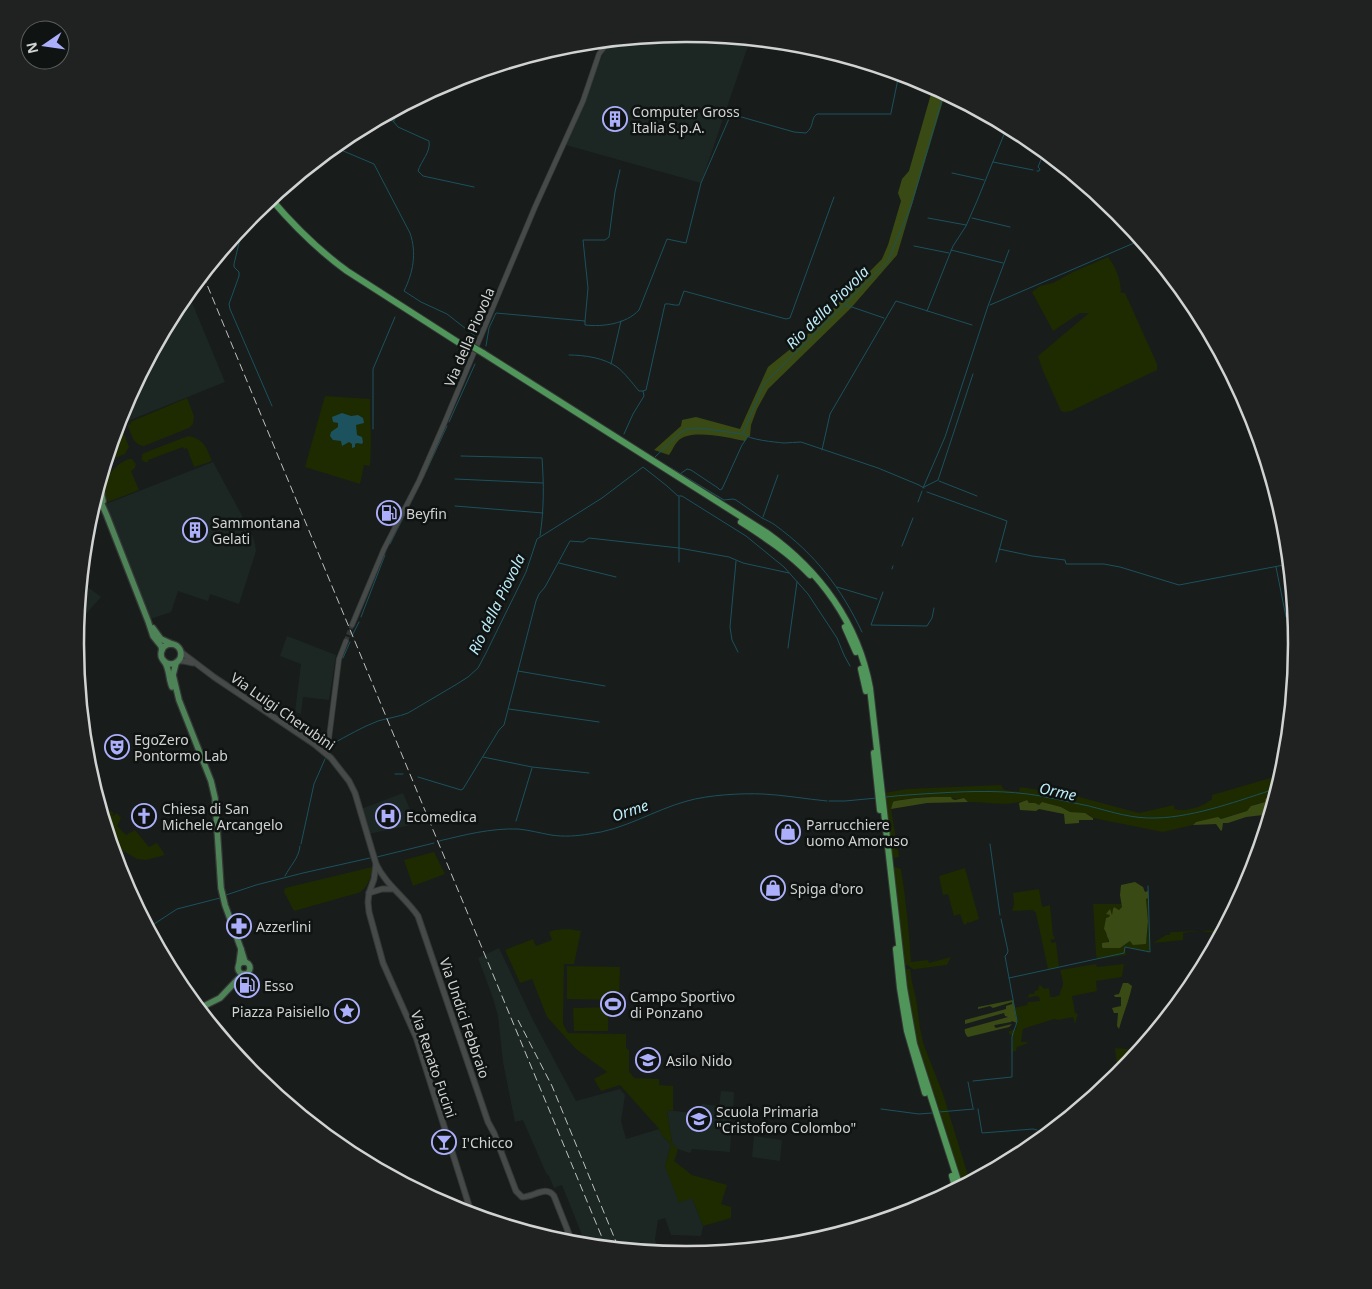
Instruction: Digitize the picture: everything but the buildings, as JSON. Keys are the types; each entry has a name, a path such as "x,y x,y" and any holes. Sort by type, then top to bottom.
{"highway":[{"path":"279,201 328,252 468,346"},
{"path":"276,204 300,231 347,271 468,346 781,548 812,578 827,597 840,618 858,659 867,696 883,814 900,988 908,1038 954,1183"},
{"path":"889,871 911,1030 958,1181"}],"main road":[{"path":"103,498 107,516"},
{"path":"102,504 153,636 162,650"},
{"path":"148,621 159,637 177,646 180,652 180,658 176,662 170,664 164,661"},
{"path":"172,644 166,645 162,650 161,656 168,667 170,683 179,700 211,781 215,798 220,888 241,949 240,973 244,975"},
{"name":"Via Luigi Cherubini","path":"180,652 314,744 331,758 356,793 376,864"},
{"path":"176,662 173,675 179,700"},
{"name":"Via Luigi Cherubini","path":"176,662 188,662 200,667"},
{"name":"Via Undici Febbraio","path":"376,864 392,889 403,898 418,916 488,1122 516,1190 522,1197 547,1191 551,1192 569,1235"},
{"name":"Via Renato Fucini","path":"376,864 374,879 368,893 369,912 383,962 416,1037 470,1206"},
{"path":"368,893 382,889 392,889"},
{"path":"204,1005 220,998 232,985 249,972 249,965 240,965"},
{"path":"232,985 240,965"}],"street":[{"path":"598,49 599,54"},
{"path":"599,54 603,49"},
{"name":"Via della Piovola","path":"352,625 384,549 419,481 444,424 535,207 583,100 599,54"},
{"path":"324,752 329,738 339,659 346,641"}],"shaded area":[{"path":"686,42 748,46 701,183 566,145 605,48"},
{"path":"191,301 225,382 127,421 146,378"},
{"name":"Sammontana Gelati","path":"213,462 246,523 255,545 256,551 239,604 210,594 208,601 178,591 171,612 150,619 106,504"},
{"path":"87,586 101,597 85,615"},
{"path":"287,636 336,655 329,700 303,697 301,714 295,712 301,664 280,656"},
{"name":"Ecomedica","path":"403,793 416,824 368,834 361,809"},
{"path":"499,948 532,1018 576,1101 620,1089 625,1095 621,1121 626,1139 659,1129 663,1137 671,1145 665,1166 692,1198 703,1226 701,1236 671,1235 665,1218 658,1220 655,1239 656,1245 583,1237 562,1185 554,1188 523,1120 515,1122 503,1062 498,1016 478,958"},
{"name":"Scuola Primaria \"Cristoforo Colombo\"","path":"721,1091 734,1092 733,1116 728,1116 732,1122 730,1152 692,1149 690,1153 678,1149 672,1143 667,1110 700,1114 702,1104 719,1106"},
{"path":"754,1136 782,1140 780,1161 752,1157"}],"green space":[{"path":"931,95 943,101 897,255 851,308 768,389 757,409 751,425 750,436 745,441 700,434 684,437 678,441 669,455 654,450 681,426 682,420 696,417 740,429 768,367 804,338 882,259 901,201 898,193 902,179 909,171"},
{"path":"1108,257 1117,274 1121,293 1125,293 1157,364 1157,370 1071,411 1064,412 1061,411 1038,356 1089,313 1080,313 1053,331 1032,292 1040,286 1053,283"},
{"path":"325,396 370,399 370,466 364,465 360,484 305,467"},
{"path":"187,398 194,416 193,424 189,428 144,446 137,444 131,435 128,425 131,424 130,422"},
{"path":"123,432 129,447 125,454 114,458"},
{"path":"188,436 201,442 212,461 194,467 187,448 184,449 183,447 148,460 148,462 142,460 144,453"},
{"path":"132,459 136,464 135,468 131,471 139,490 108,502 104,493 109,477 124,461"},
{"path":"1272,778 1265,802 1256,804 1247,811 1220,819 1196,822 1193,825 1163,832 1093,818 1090,815 1070,812 1061,807 1042,802 1039,805 1029,803 1027,800 998,804 968,802 964,798 926,797 895,801 891,809 899,857 892,858 884,793 907,789 1001,785 1004,790 1019,792 1020,787 1072,795 1139,813 1174,805 1174,809 1194,808 1212,799 1212,795"},
{"path":"951,797 955,800 964,798 968,802 927,803 891,809 895,801"},
{"path":"1268,797 1263,815 1223,823 1221,831 1216,824 1193,825 1196,822 1218,817 1221,819 1247,811 1251,806 1265,802"},
{"path":"1027,800 1029,803 1039,805 1042,802 1061,807 1070,812 1085,813 1093,818 1093,820 1079,820 1079,823 1065,824 1064,814 1039,809 1036,811 1020,810 1019,803"},
{"path":"110,810 114,813 113,816 117,813 121,818 117,826 126,835 135,830 149,847 157,843 165,855 146,860 137,859 120,849 109,814"},
{"path":"434,852 445,874 413,886 404,860"},
{"path":"372,867 368,882 364,889 358,893 294,911 284,892 285,888"},
{"path":"893,868 901,869 911,962 928,960 929,963 951,957 947,965 916,969 907,965 904,967"},
{"path":"965,868 979,919 967,922 964,925 960,914 954,916 948,894 943,895 939,876"},
{"path":"1135,882 1143,887 1145,892 1148,891 1148,898 1146,899 1148,921 1146,944 1133,945 1130,941 1120,948 1103,948 1102,943 1109,942 1104,929 1106,918 1110,915 1106,914 1110,909 1112,915 1114,907 1119,910 1122,907 1121,885"},
{"path":"1039,889 1042,907 1050,905 1055,939 1050,940 1052,943 1056,942 1059,967 1048,969 1036,913 1033,910 1012,911 1014,904 1013,893"},
{"path":"1148,898 1150,952 1125,947 1126,955 1097,959 1093,904 1122,904 1119,910 1114,907 1112,915 1111,913 1106,918 1106,933 1109,940 1104,948 1116,947 1125,945 1130,941 1147,940 1146,899"},
{"path":"568,929 581,931 574,964 564,964 563,1024 568,1033 626,1034 626,1048 629,1050 629,1071 634,1078 659,1079 659,1085 673,1086 673,1111 667,1110 672,1143 678,1149 674,1161 692,1175 727,1185 721,1204 731,1207 731,1218 703,1226 692,1198 679,1203 665,1166 671,1145 620,1085 601,1091 594,1079 607,1072 576,1049 547,1017 532,979 520,983 505,950 533,939 536,946 552,940 549,932"},
{"path":"1216,930 1213,935 1200,931 1183,933 1183,940 1153,943 1169,935 1171,932"},
{"path":"1096,964 1097,967 1124,964 1122,977 1096,981 1097,991 1072,996 1075,1013 1078,1014 1075,1024 1073,1017 1054,1019 1023,1029 1021,1042 1028,1042 1017,1047 1016,1051 1012,1052 1013,1036 1009,1034 1009,1031 1016,1029 1017,1021 1014,1008 1027,1005 1028,1002 1040,1001 1039,997 1035,996 1028,998 1029,994 1034,994 1040,985 1044,989 1049,988 1050,997 1060,995 1063,984 1060,970"},
{"path":"567,966 620,967 619,1000 567,999"},
{"path":"905,969 910,969 923,1043 943,1094 968,1176 960,1180 915,1038"},
{"path":"1123,983 1128,983 1132,986 1119,1029 1117,1026 1118,1013 1114,1013 1112,1008 1121,1006 1121,997 1115,997 1114,995 1119,994"},
{"path":"1013,1000 1017,1023 1012,1021 995,1025 996,1028 1012,1024 1009,1027 967,1036 965,1029 1008,1017 1004,1013 965,1024 965,1020 1006,1009 1006,1006 1012,1004 1012,1002 993,1008 990,1006 978,1009 978,1007"},
{"path":"608,1007 608,1031 574,1031 573,1008"},
{"path":"1115,1048 1131,1049 1117,1065"}],"water":[{"path":"342,413 351,416 358,415 363,418 364,423 356,425 357,435 362,437 362,444 357,443 352,448 352,444 349,442 342,446 341,441 333,440 330,436 331,432 338,427 338,423 333,422 332,417"}],"waterway":[{"path":"891,113 898,81"},
{"name":"Rio della Piovola","path":"743,433 766,382 888,261 911,206 942,100"},
{"path":"486,346 489,328 496,313 585,321 585,325 614,324 634,315 639,310 667,239 686,243 701,183 731,114 794,132 806,133 811,128 817,114 891,114"},
{"path":"390,120 398,127 429,141 427,153 418,171 423,176 474,187"},
{"path":"927,311 953,246 966,226 1004,134"},
{"path":"343,151 374,164 410,233 414,255 410,277 404,291 421,302 447,314 475,336"},
{"path":"1037,171 1040,169 1038,167 1041,159"},
{"path":"993,162 1033,170"},
{"path":"585,321 588,288 583,240 605,240 609,237 620,170"},
{"path":"952,173 984,180"},
{"path":"624,434 644,396 643,391 646,390 665,304 679,305 684,291 786,319 790,318 834,197"},
{"path":"928,218 966,225"},
{"path":"972,218 1010,227"},
{"path":"239,241 234,264 234,267 239,272 239,276 229,304 272,406"},
{"path":"990,305 1134,243"},
{"path":"914,246 949,253"},
{"path":"951,250 1003,263"},
{"path":"923,488 945,437 988,306 1009,250"},
{"path":"822,450 830,414 896,301 972,325"},
{"path":"846,305 884,318"},
{"path":"373,429 373,369 395,317"},
{"path":"611,364 621,321"},
{"path":"569,355 606,361 623,372 639,391 643,391"},
{"path":"449,422 475,364"},
{"path":"924,487 938,480 973,374"},
{"path":"423,478 447,426"},
{"name":"Rio della Piovola","path":"654,458 680,433 687,429 699,428 742,434"},
{"path":"743,434 751,438 768,441 784,443 801,442 878,468 924,488"},
{"path":"680,474 687,469 691,470 720,490 722,489 747,438"},
{"path":"461,456 542,458 543,497 540,536"},
{"name":"Rio della Piovola","path":"331,747 332,744 372,723 408,713 468,677 478,668 486,653 526,572 537,539 602,498 643,467 678,496 682,496 746,536 784,567 808,594 837,638 850,666"},
{"path":"671,468 724,500 736,500 790,536 826,573 845,601 862,632"},
{"path":"763,517 778,475"},
{"path":"455,479 543,483"},
{"path":"939,481 977,496"},
{"path":"390,544 420,484"},
{"path":"918,502 922,491"},
{"path":"927,492 1007,521 996,562"},
{"path":"679,497 679,562"},
{"path":"455,506 543,513"},
{"path":"902,546 913,518"},
{"path":"418,777 463,789 499,730 504,725 536,601 570,541 583,542 589,538 679,548 729,557 743,563 789,573"},
{"path":"999,549 1065,560 1066,564 1104,564 1120,567 1179,585 1283,565"},
{"path":"361,617 385,555"},
{"path":"736,561 730,627 732,640 738,652"},
{"path":"559,563 616,577"},
{"path":"1276,567 1287,617"},
{"path":"788,648 797,582"},
{"path":"837,587 877,599"},
{"path":"883,592 871,625 927,626 932,618 934,608"},
{"path":"352,636 359,622"},
{"path":"343,658 350,642"},
{"path":"518,671 605,686"},
{"path":"509,709 599,722"},
{"path":"483,757 532,767 589,773"},
{"name":"Rio della Piovola","path":"301,844 314,784 325,759"},
{"path":"516,821 532,768"},
{"path":"395,774 403,774"},
{"name":"Orme","path":"886,797 990,791 1016,793 1047,797 1114,813 1156,818 1187,815 1269,791"},
{"name":"Orme","path":"439,841 478,832 508,829 522,829 561,836 602,832 687,801 714,796 763,794 827,801"},
{"name":"Orme","path":"829,801 877,798"},
{"name":"Orme","path":"377,857 434,843"},
{"path":"990,844 1000,915"},
{"name":"Rio della Piovola","path":"285,876 296,858 300,846"},
{"name":"Orme","path":"226,895 256,885 370,858"},
{"path":"1009,978 1124,953 1125,947 1150,952 1148,886"},
{"name":"Orme","path":"153,925 177,909 220,898"},
{"path":"973,1081 1012,1077 1012,1037 1017,1021 1005,956 1008,951 1001,919"},
{"path":"968,1082 973,1108"},
{"path":"881,1109 919,1114 932,1113"},
{"path":"939,1112 974,1109"},
{"path":"978,1109 982,1133 1037,1130"}],"tunnel":[{"path":"346,641 352,625"}],"railway":[{"path":"206,281 603,1240"},
{"path":"518,1020 552,1086 616,1242"}],"place":[{"name":"Computer Gross Italia S.p.A.","path":"615,119"},
{"name":"Beyfin","path":"389,513"},
{"name":"Sammontana Gelati","path":"195,530"},
{"name":"EgoZero Pontormo Lab","path":"117,747"},
{"name":"Chiesa di San Michele Arcangelo","path":"144,816"},
{"name":"Ecomedica","path":"388,816"},
{"name":"Parrucchiere uomo Amoruso","path":"788,832"},
{"name":"Spiga d'oro","path":"773,888"},
{"name":"Azzerlini","path":"239,926"},
{"name":"Esso","path":"247,985"},
{"name":"Campo Sportivo di Ponzano","path":"613,1004"},
{"name":"Piazza Paisiello","path":"347,1011"},
{"name":"Asilo Nido","path":"648,1060"},
{"name":"Scuola Primaria \"Cristoforo Colombo\"","path":"699,1119"},
{"name":"I'Chicco","path":"444,1142"}]}
